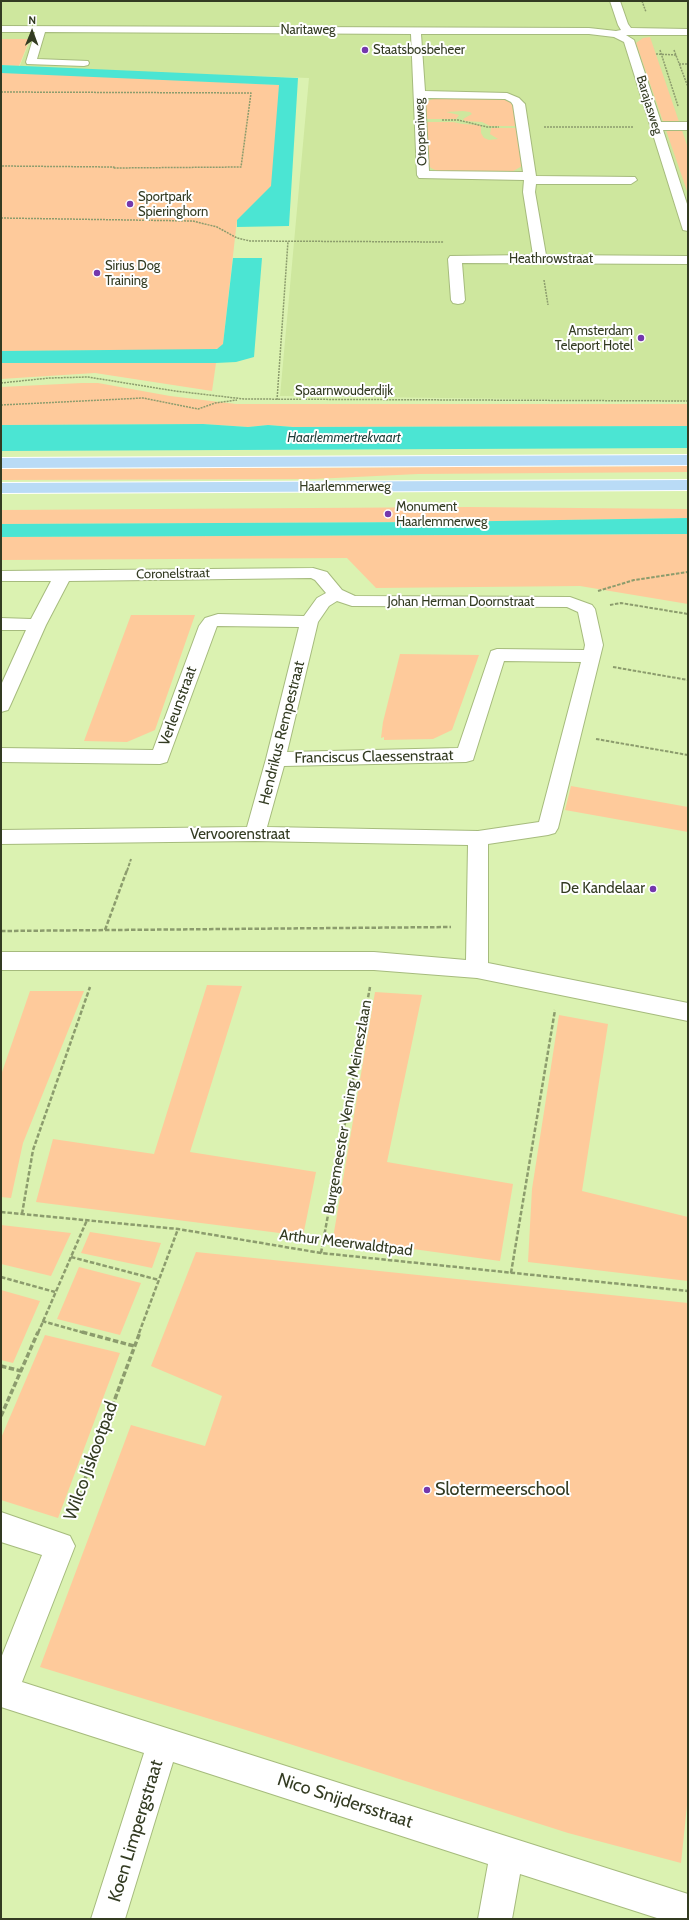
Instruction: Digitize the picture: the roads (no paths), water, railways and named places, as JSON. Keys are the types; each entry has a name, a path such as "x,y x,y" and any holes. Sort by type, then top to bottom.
{"main road":[{"name":"Haarlemmerweg","path":"1,463 688,460"},
{"name":"Haarlemmerweg","path":"1,488 688,486"}],"street":[{"path":"615,1 623,25 628,32"},
{"name":"Naritaweg","path":"1,29 589,31 616,34"},
{"path":"42,29 38,36 31,62 84,63"},
{"name":"Otopeniweg","path":"416,30 423,175 529,178"},
{"path":"616,34 628,32 688,32"},
{"name":"Barajasweg","path":"616,34 629,40 688,227"},
{"path":"419,94 492,95 511,93 519,104 529,178 529,192 540,259"},
{"path":"655,126 686,126"},
{"path":"529,178 631,180"},
{"name":"Heathrowstraat","path":"458,300 455,260 688,260"},
{"name":"Coronelstraat","path":"1,576 313,573 321,576 336,594"},
{"path":"1,706 37,625 63,575"},
{"name":"Johan Herman Doornstraat","path":"336,594 352,601 578,606 594,645 590,660"},
{"name":"Hendrikus Rempestraat","path":"255,834 276,759 309,622 323,602 336,594"},
{"name":"Verleunstraat","path":"1,755 160,756 208,626 211,622 218,620 309,622"},
{"path":"1,624 37,625"},
{"name":"Franciscus Claessenstraat","path":"276,759 466,755 497,655 590,660"},
{"path":"477,969 478,838 548,828 590,660"},
{"name":"Vervoorenstraat","path":"1,837 255,834 478,838"},
{"path":"1,960 374,961 477,969 688,1012"},
{"path":"1,1526 60,1546 2,1692"},
{"name":"Nico Snijdersstraat","path":"2,1692 688,1911"},
{"name":"Koen Limpergstraat","path":"108,1919 163,1743"},
{"path":"495,1919 507,1854"}],"water":[{"path":"1,65 298,78 289,226 237,227 237,220 271,186 279,85 1,73"},
{"path":"233,258 262,258 254,357 236,362 216,363 1,363 1,351 217,349 223,344"},
{"name":"Haarlemmertrekvaart","path":"203,424 248,427 268,425 293,427 688,426 688,448 1,451 1,425"},
{"path":"688,518 688,534 1,537 1,524 433,522"}],"place":[{"name":"Staatsbosbeheer","path":"365,50"},
{"name":"Sportpark Spieringhorn","path":"130,204"},
{"name":"Sirius Dog Training","path":"97,273"},
{"name":"Amsterdam Teleport Hotel","path":"641,338"},
{"name":"Monument Haarlemmerweg","path":"388,514"},
{"name":"De Kandelaar","path":"653,889"},
{"name":"Slotermeerschool","path":"427,1490"}]}
